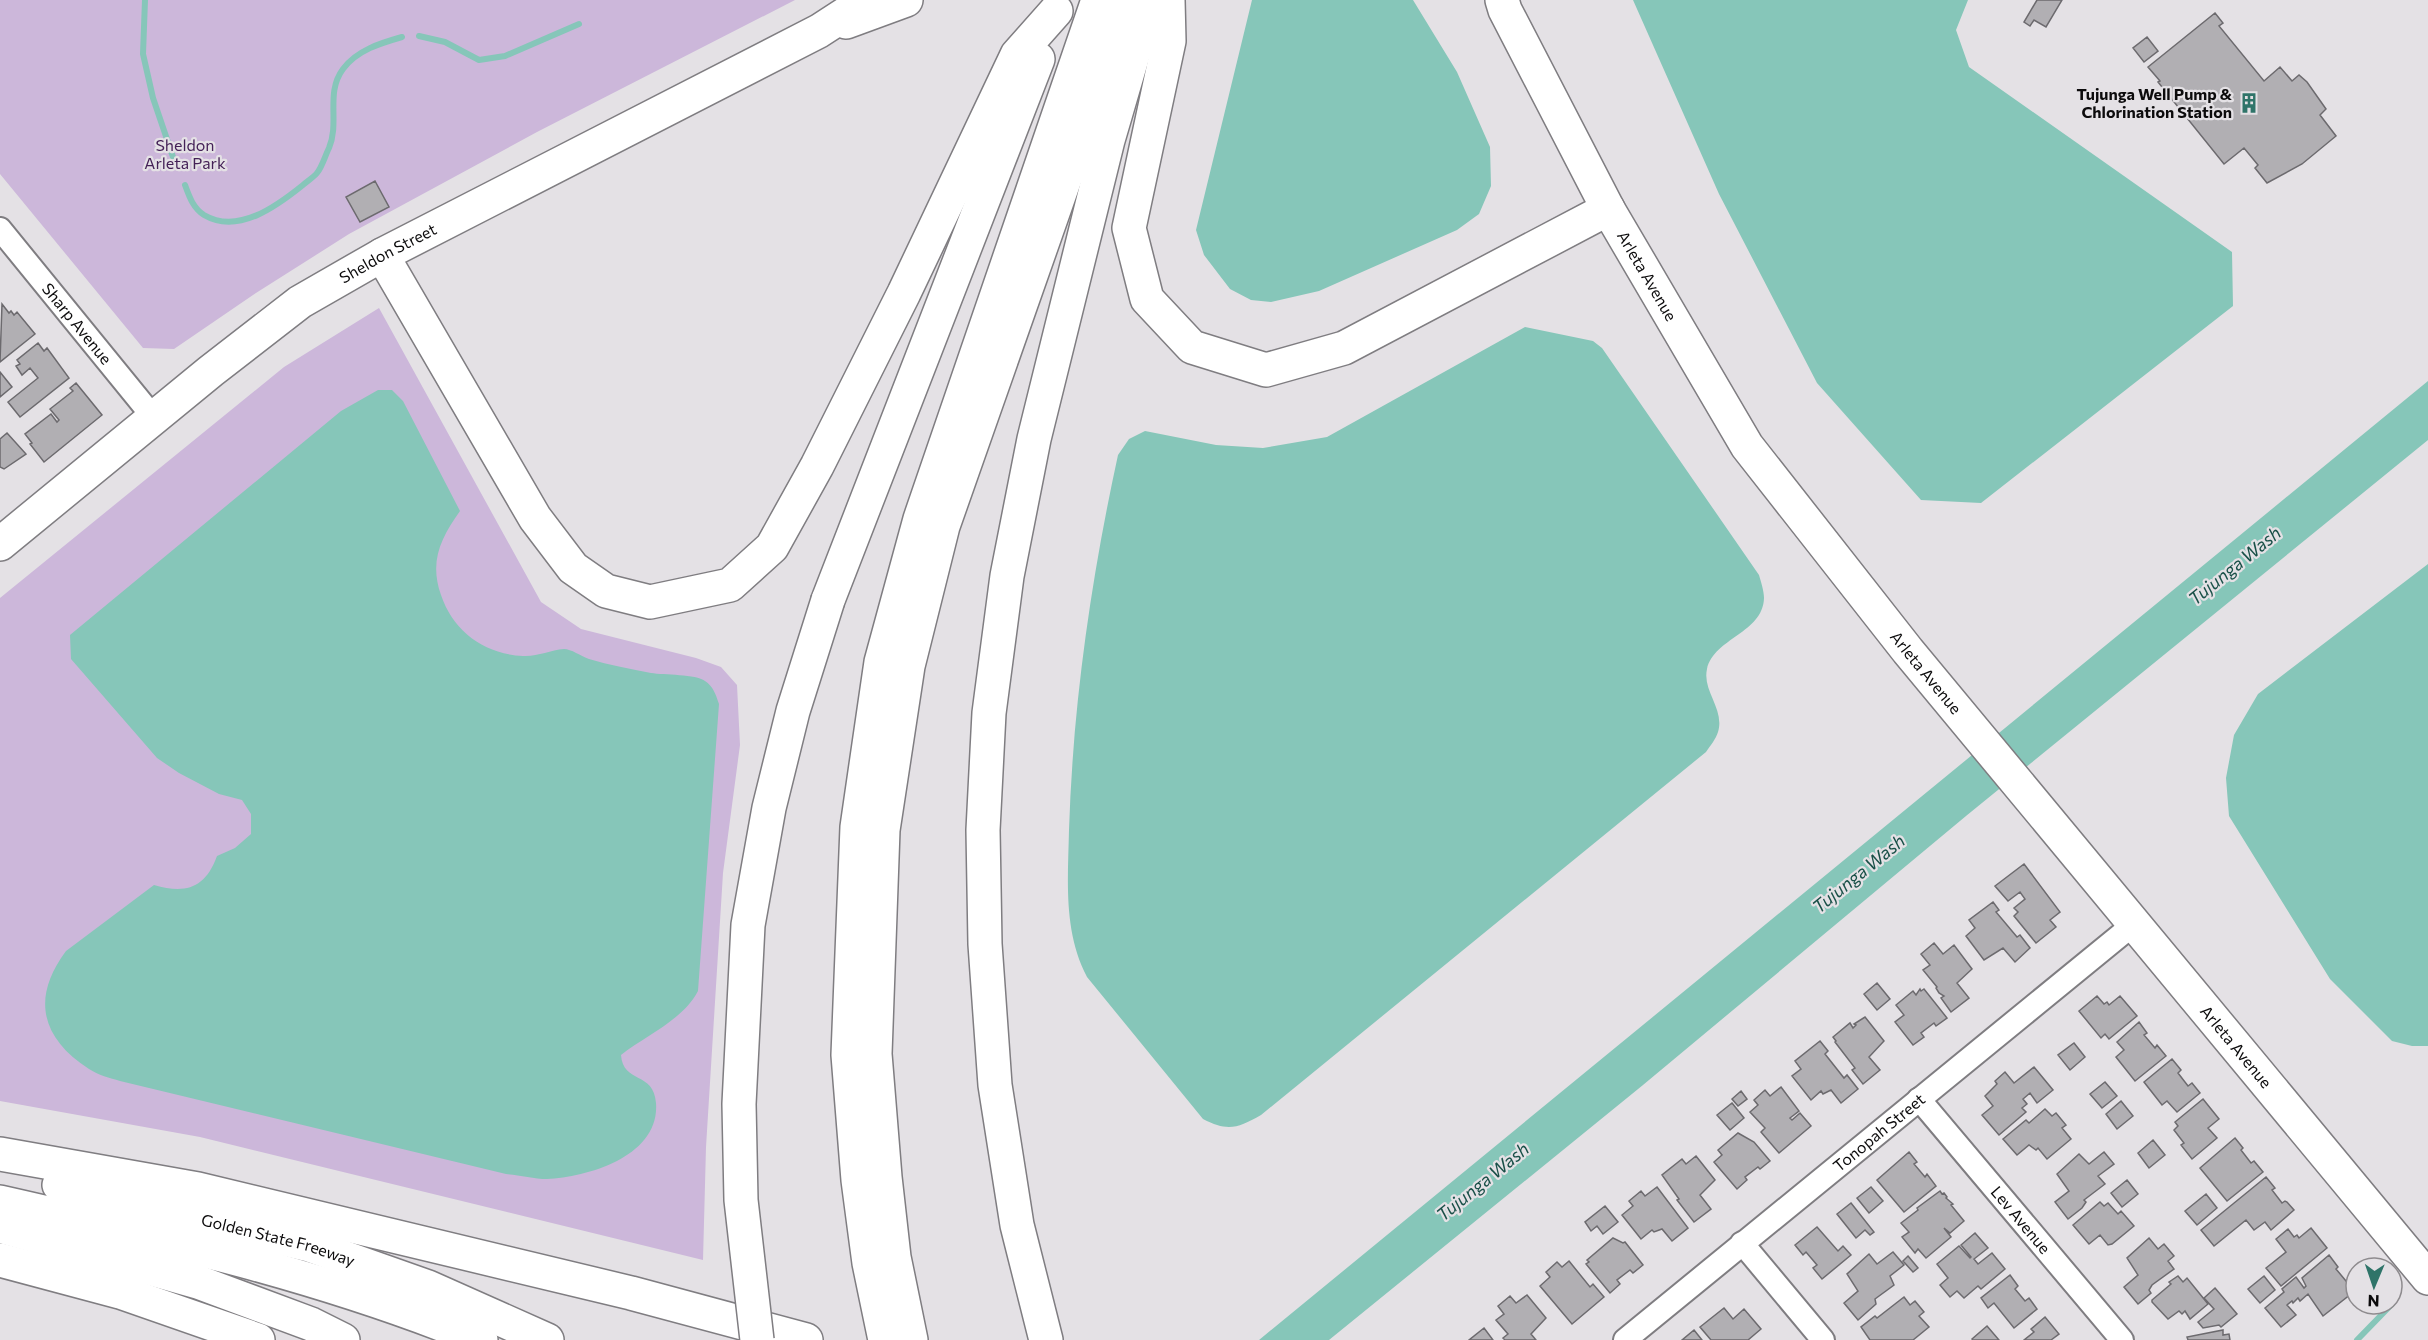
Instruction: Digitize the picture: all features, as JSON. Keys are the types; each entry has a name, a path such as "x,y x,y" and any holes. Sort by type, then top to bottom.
{"main road":[{"name":"Sheldon Street","path":"0,544 300,302 382,255 819,31 867,0"},
{"name":"Sheldon Street","path":"819,31 906,0"},
{"path":"911,1340 882,1260 858,1180 848,1055 857,827 881,662 920,519 1098,0"},
{"path":"885,1340 882,1260 885,1177 875,1054 884,830 908,666 943,526 1082,130 1124,0"},
{"path":"1046,1340 1017,1225 995,1085 984,898 983,830 989,713 1007,576 1034,439 1108,140 1149,0"},
{"path":"1168,0 1169,41 1129,228 1147,299 1192,347 1266,370 1344,348 1608,209"},
{"name":"Arleta Avenue","path":"1497,3 1608,209 1747,446 1908,651 2428,1278"},
{"path":"382,255 535,518 573,568 606,591 650,602 730,585 772,547 817,466 904,293 1017,55 1059,6"},
{"path":"757,1340 741,1200 739,1104 748,925 769,808 793,711 828,600 1059,6"},
{"path":"0,1154 198,1189 631,1293 806,1340"},
{"name":"Golden State Freeway","path":"0,1171 309,1245 428,1287 547,1340"},
{"path":"0,1202 133,1232 265,1266 432,1320 481,1340"},
{"path":"0,1226 198,1282 310,1324 343,1340"},
{"path":"0,1260 120,1292 258,1340"},
{"path":"0,1277 120,1292"}],"street":[{"name":"Sharp Avenue","path":"0,229 154,418"},
{"name":"Tonopah Street","path":"1625,1340 2134,924"},
{"name":"Lev Avenue","path":"1918,1099 2122,1340"},
{"path":"1742,1243 1823,1340"}],"green space":[{"name":"Sheldon Arleta Park","path":"0,0 795,0 537,132 349,234 174,349 143,348 0,174"},
{"path":"379,308 541,602 581,629 696,658 721,667 737,685 740,745 723,873 706,1147 703,1260 200,1137 0,1101 0,598 284,367"}],"water":[{"path":"1252,0 1413,0 1457,72 1490,147 1491,186 1479,214 1457,230 1319,291 1271,302 1251,300 1230,289 1204,255 1196,230"},
{"path":"1633,0 1968,0 1956,30 1969,67 2232,252 2233,306 1981,503 1921,500 1817,383 1719,194"},
{"path":"1525,327 1593,341 1602,348 1759,575 1764,595 1762,610 1756,620 1711,658 1707,669 1708,685 1719,716 1717,735 1706,752 1261,1115 1233,1127 1219,1126 1203,1119 1087,977 1079,960 1070,923 1069,830 1079,689 1092,595 1118,455 1129,439 1145,431 1216,445 1263,448 1327,437"},
{"name":"Tujunga Wash","path":"2428,381 2428,440 1966,816 1643,1085 1329,1340 1259,1340"},
{"path":"378,390 392,390 403,401 460,511 442,540 436,571 446,608 462,630 483,645 509,654 528,656 567,649 589,659 620,667 701,679 712,688 719,704 698,991 683,1011 621,1055 627,1070 645,1081 654,1093 656,1103 654,1121 646,1137 634,1150 618,1160 582,1174 547,1179 506,1174 120,1081 93,1071 73,1057 60,1044 46,1016 45,1001 48,985 66,951 154,885 175,889 193,886 200,882 212,867 217,856 235,848 251,834 251,814 242,800 219,794 179,773 157,758 71,659 70,635 341,411"},
{"path":"2428,564 2428,1046 2412,1046 2392,1041 2330,979 2229,816 2226,778 2234,735 2258,694"}],"building":[{"path":"2037,0 2062,0 2046,27 2034,20 2030,26 2024,22"},
{"name":"Tujunga Well Pump & Chlorination Station","path":"2215,13 2223,23 2219,26 2264,81 2280,67 2292,81 2299,75 2307,82 2326,109 2320,115 2336,136 2302,164 2267,183 2255,168 2258,165 2244,148 2224,164 2148,67"},
{"path":"2147,37 2158,51 2144,62 2133,48"},
{"path":"375,181 389,207 360,222 346,197"},
{"path":"2,304 9,313 11,311 14,315 17,312 35,334 0,362"},
{"path":"38,343 44,351 47,348 69,378 20,417 8,402 38,378 30,368 22,375 16,366 20,364 17,360"},
{"path":"0,372 12,387 0,397"},
{"path":"76,383 102,415 44,462 25,434 51,414 57,422 59,420 50,409 73,391 70,388"},
{"path":"7,433 26,454 4,469 0,467 0,439"},
{"path":"2024,864 2060,912 2050,920 2056,927 2036,943 2014,916 2018,912 2014,908 2025,899 2020,892 2008,901 1995,886"},
{"path":"1993,902 1999,910 1996,912 2017,937 2020,935 2030,948 2015,962 2003,948 1984,960 1966,936 1975,928 1969,920"},
{"path":"1934,943 1943,954 1954,945 1972,969 1957,983 1969,998 1951,1012 1941,998 1944,996 1939,993 1923,970 1930,965 1921,954"},
{"path":"1877,983 1890,999 1877,1010 1864,994"},
{"path":"1920,989 1921,991 1924,989 1947,1018 1936,1026 1934,1023 1921,1033 1924,1037 1913,1045 1895,1022 1904,1015 1896,1005 1913,991 1916,995"},
{"path":"2097,996 2104,1004 2107,1002 2109,1005 2120,996 2137,1016 2109,1039 2105,1034 2101,1038 2079,1011"},
{"path":"1865,1017 1884,1041 1869,1057 1880,1070 1863,1084 1852,1070 1855,1068 1833,1037 1850,1023 1853,1028 1856,1025 1854,1024"},
{"path":"2139,1022 2147,1033 2144,1035 2155,1048 2157,1045 2166,1056 2135,1081 2116,1057 2124,1050 2117,1042"},
{"path":"1820,1041 1828,1051 1825,1054 1844,1078 1847,1075 1858,1089 1841,1103 1831,1090 1823,1094 1821,1091 1811,1100 1792,1076 1801,1069 1795,1061"},
{"path":"2074,1043 2085,1057 2070,1070 2058,1055"},
{"path":"2172,1059 2181,1070 2178,1073 2188,1086 2192,1083 2200,1093 2177,1112 2167,1101 2162,1105 2144,1082"},
{"path":"2034,1067 2053,1090 2037,1103 2030,1093 2023,1099 2027,1104 2022,1108 2026,1112 1999,1135 1982,1115 1993,1106 1985,1096 1997,1084 1995,1081 2005,1072 2014,1083"},
{"path":"2105,1082 2117,1096 2102,1108 2090,1094"},
{"path":"1781,1087 1799,1111 1790,1118 1792,1120 1800,1113 1811,1126 1779,1153 1761,1132 1765,1128 1750,1112 1758,1105 1754,1100 1765,1090 1770,1096"},
{"path":"1741,1091 1747,1099 1738,1106 1732,1099"},
{"path":"2203,1099 2219,1119 2208,1128 2217,1138 2192,1159 2181,1145 2184,1143 2174,1130 2178,1126 2175,1122"},
{"path":"2121,1101 2133,1116 2117,1129 2106,1114"},
{"path":"1732,1103 1744,1118 1730,1130 1717,1115"},
{"path":"2045,1109 2052,1116 2056,1113 2066,1125 2062,1128 2071,1139 2047,1159 2038,1148 2036,1150 2029,1145 2017,1155 2003,1139 2026,1120 2029,1123"},
{"path":"1738,1133 1754,1142 1770,1161 1745,1177 1747,1180 1737,1189 1714,1162 1722,1155 1718,1150"},
{"path":"2235,1138 2251,1163 2254,1161 2263,1172 2227,1201 2200,1168"},
{"path":"2153,1140 2165,1155 2149,1168 2138,1153"},
{"path":"1909,1152 1917,1162 1914,1164 1925,1177 1927,1174 1936,1186 1904,1212 1877,1180"},
{"path":"2104,1152 2114,1164 2098,1176 2105,1184 2084,1200 2086,1202 2082,1208 2068,1219 2055,1202 2069,1191 2057,1174 2079,1154 2089,1164"},
{"path":"1696,1156 1715,1180 1700,1195 1711,1209 1694,1222 1662,1175 1682,1159 1686,1164"},
{"path":"2266,1177 2275,1188 2272,1190 2282,1203 2287,1202 2294,1210 2271,1230 2265,1222 2254,1230 2246,1220 2214,1246 2201,1230"},
{"path":"2127,1180 2138,1194 2122,1207 2111,1193"},
{"path":"1657,1187 1688,1228 1672,1241 1662,1229 1654,1232 1652,1230 1641,1239 1622,1215 1633,1206 1629,1201 1641,1191 1645,1196"},
{"path":"1871,1187 1883,1201 1869,1213 1857,1198"},
{"path":"1940,1191 1953,1204 1951,1205 1964,1221 1950,1233 1944,1228 1951,1237 1926,1258 1918,1249 1915,1253 1902,1237 1909,1232 1901,1223"},
{"path":"2206,1194 2217,1208 2197,1225 2185,1211"},
{"path":"2100,1202 2104,1206 2108,1203 2118,1214 2121,1211 2134,1226 2108,1245 2100,1235 2089,1244 2073,1225"},
{"path":"1851,1203 1874,1232 1870,1235 1865,1230 1856,1238 1837,1214"},
{"path":"1605,1206 1618,1222 1603,1234 1597,1226 1591,1231 1585,1222"},
{"path":"1817,1227 1838,1251 1843,1246 1851,1255 1822,1279 1813,1268 1817,1265 1806,1252 1803,1255 1795,1245"},
{"path":"2311,1228 2327,1248 2281,1286 2266,1268 2286,1252 2276,1239 2288,1229 2294,1237 2297,1235 2299,1238"},
{"path":"1975,1233 1988,1248 1974,1259 1978,1264 1992,1253 2005,1269 1981,1289 1978,1286 1964,1298 1957,1291 1950,1297 1940,1285 1948,1278 1937,1264 1959,1246 1970,1258 1961,1245"},
{"path":"1613,1238 1625,1242 1643,1265 1633,1273 1630,1270 1617,1280 1620,1284 1610,1293 1586,1264 1589,1262 1587,1260"},
{"path":"2149,1238 2158,1249 2164,1244 2174,1256 2168,1261 2174,1269 2152,1285 2149,1290 2151,1293 2138,1304 2124,1287 2138,1275 2127,1258"},
{"path":"1893,1252 1904,1265 1890,1276 1894,1285 1875,1299 1876,1304 1858,1320 1844,1303 1858,1291 1847,1274 1869,1254 1877,1264"},
{"path":"2329,1255 2344,1279 2344,1299 2323,1316 2308,1294 2300,1301 2298,1298 2287,1305 2296,1315 2281,1327 2265,1308 2284,1292 2282,1289 2296,1277 2304,1288 2306,1286 2302,1278"},
{"path":"1908,1256 1918,1268 1913,1272 1903,1261"},
{"path":"1569,1261 1590,1287 1593,1284 1604,1297 1572,1324 1540,1286 1550,1277 1546,1272 1557,1262 1562,1267"},
{"path":"2010,1275 2018,1286 2015,1289 2025,1301 2029,1298 2037,1309 2014,1328 1994,1303 1988,1308 1981,1298"},
{"path":"2178,1276 2183,1282 2187,1278 2208,1304 2190,1319 2185,1311 2182,1314 2179,1311 2168,1319 2152,1302 2171,1284 2169,1282"},
{"path":"2264,1276 2275,1290 2260,1303 2248,1289"},
{"path":"2215,1288 2237,1314 2221,1327 2219,1325 2203,1328 2198,1322 2214,1309 2204,1298"},
{"path":"1527,1295 1546,1318 1531,1334 1536,1340 1505,1340 1503,1338 1508,1334 1496,1320 1504,1314 1498,1306 1510,1296 1516,1303"},
{"path":"1904,1297 1910,1305 1915,1301 1924,1312 1919,1316 1929,1327 1913,1340 1870,1340 1861,1327"},
{"path":"1724,1308 1733,1319 1744,1309 1761,1329 1748,1340 1711,1340 1700,1327"},
{"path":"2045,1317 2059,1334 2051,1340 2024,1340 2034,1332 2031,1329"},
{"path":"1987,1326 1999,1340 1972,1339"},
{"path":"1484,1328 1493,1340 1469,1340"},
{"path":"1694,1330 1702,1340 1682,1340"},
{"path":"2223,1330 2223,1335 2229,1334 2230,1340 2188,1340 2187,1337"}],"waterway":[{"path":"145,0 143,54 153,98 173,157"},
{"path":"419,36 445,42 479,60 505,56 579,24"},
{"path":"185,185 197,209 204,215 217,220 230,222 243,220 281,201 314,176 322,165 332,138 335,88 343,69 362,52 402,37"},
{"path":"2357,1340 2380,1316"}],"place":[{"name":"Tujunga Well Pump & Chlorination Station","path":"2249,103"}]}
